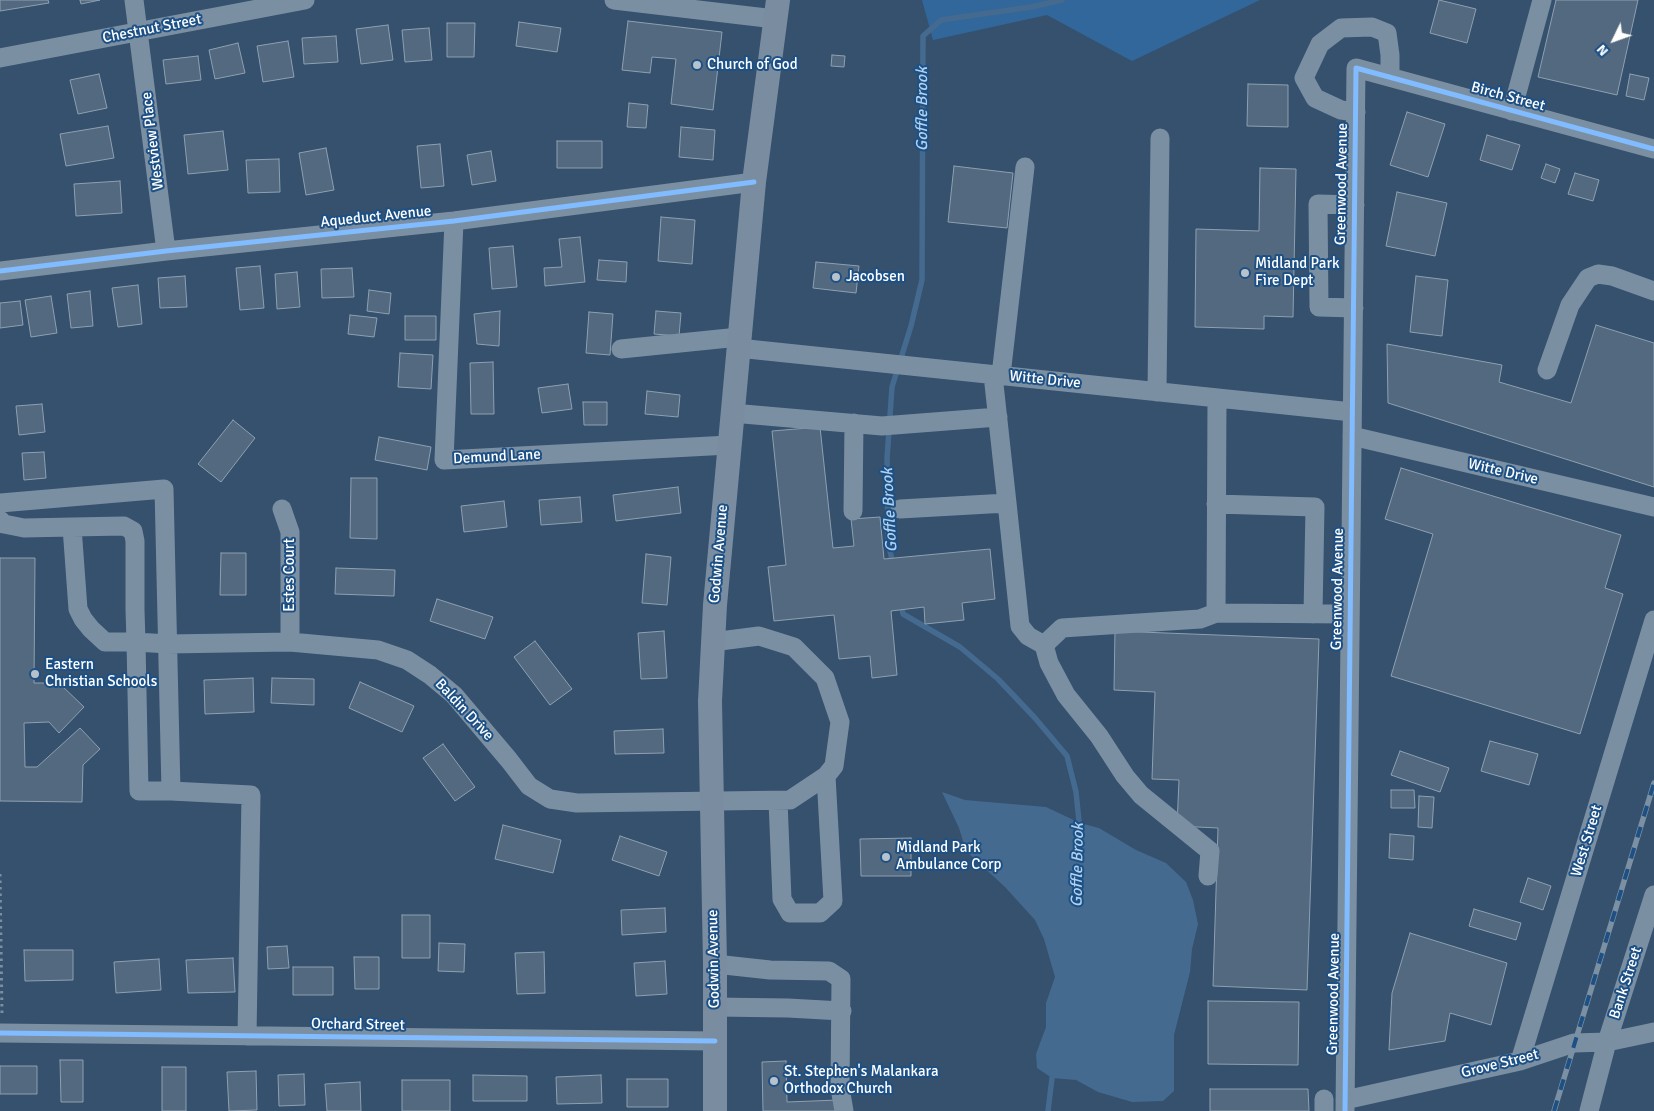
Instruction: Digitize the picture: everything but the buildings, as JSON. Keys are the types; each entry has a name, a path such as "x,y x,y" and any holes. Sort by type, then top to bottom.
{"main road":[{"name":"Godwin Avenue","path":"715,1111 716,1041 710,701 712,642 754,182 777,9"}],"street":[{"name":"Westview Place","path":"134,0 166,251"},
{"name":"Chestnut Street","path":"0,58 305,0"},
{"path":"614,0 777,9"},
{"path":"1512,111 1542,0"},
{"path":"1356,112 1341,110 1315,98 1304,78 1320,44 1341,28 1372,27 1387,33 1390,54 1390,77"},
{"name":"Birch Street","path":"1356,68 1654,149"},
{"name":"Greenwood Avenue","path":"1345,1105 1356,68"},
{"path":"1157,392 1160,138"},
{"path":"1025,167 997,375 998,417 1020,626 1028,636 1044,645 1049,663 1066,695 1099,736 1125,776 1141,795 1210,852 1208,876"},
{"name":"Aqueduct Avenue","path":"0,271 166,251 454,221 754,182"},
{"path":"1354,308 1319,307 1318,204 1355,205"},
{"name":"Demund Lane","path":"454,221 444,460 729,445"},
{"path":"1547,370 1570,305 1588,278 1598,274 1612,276 1654,291"},
{"name":"Witte Drive","path":"621,349 739,342 997,375 1352,412"},
{"path":"1216,613 1217,398"},
{"path":"732,413 888,426 998,417"},
{"path":"853,511 854,423"},
{"name":"Witte Drive","path":"1352,436 1654,507"},
{"path":"0,503 164,489 170,791"},
{"path":"900,508 1007,503"},
{"path":"1216,504 1315,507 1313,614"},
{"name":"Estes Court","path":"282,508 290,532 290,642"},
{"path":"0,520 4,524 24,528 124,526 133,531 135,541 139,791 251,795 247,1036"},
{"name":"Baldin Drive","path":"72,527 78,609 91,629 105,642 168,644 290,642 378,650 407,660 430,675 454,695 529,786 550,799 577,803 712,801"},
{"path":"1044,645 1062,628 1200,619 1216,613 1350,614"},
{"name":"West Street","path":"1520,1061 1654,620"},
{"path":"712,642 760,636 794,647 825,678 840,722 834,766 826,776 790,800 712,801"},
{"path":"778,801 782,899 790,913 820,913 833,901 826,776"},
{"name":"Bank Street","path":"1589,1111 1607,1042 1654,895"},
{"path":"714,964 770,970 829,971 842,979 840,1088 844,1111"},
{"path":"715,1007 842,1011"},
{"name":"Grove Street","path":"1345,1105 1520,1061 1574,1044 1607,1042 1654,1032"},
{"name":"Orchard Street","path":"1,1033 716,1041"}],"path":[{"path":"0,874 1,1033"}],"shaded area":[{"path":"922,0 1260,0 1132,61 1047,15 933,40"}],"water":[{"path":"942,792 965,800 1046,807 1080,823 1099,828 1136,850 1166,863 1186,882 1193,900 1198,924 1192,949 1190,972 1174,1035 1174,1091 1163,1101 1132,1102 1098,1092 1076,1080 1052,1078 1037,1068 1036,1054 1046,1027 1046,1003 1055,977 1044,939 1035,920 1005,887 966,851 959,828"}],"waterway":[{"name":"Goffle Brook","path":"893,565 888,541 887,459 892,387 911,326 922,280 923,36 941,20 1031,7 1062,0"},
{"name":"Goffle Brook","path":"901,604 903,614 960,647 998,679 1035,718 1067,756 1076,792 1080,831"},
{"name":"Goffle Brook","path":"1048,1111 1052,1078 1055,1071"}],"railway":[{"path":"1554,1111 1654,783"}],"cycle path":[{"path":"1345,1111 1356,68 1654,149"},
{"path":"0,271 166,251 454,221 754,182"},
{"path":"0,1033 715,1041"}],"place":[{"name":"Church of God","path":"697,65"},
{"name":"Midland Park Fire Dept","path":"1245,273"},
{"name":"Jacobsen","path":"836,277"},
{"name":"Eastern Christian Schools","path":"35,674"},
{"name":"Midland Park Ambulance Corp","path":"886,857"},
{"name":"St. Stephen's Malankara Orthodox Church","path":"774,1081"}]}
